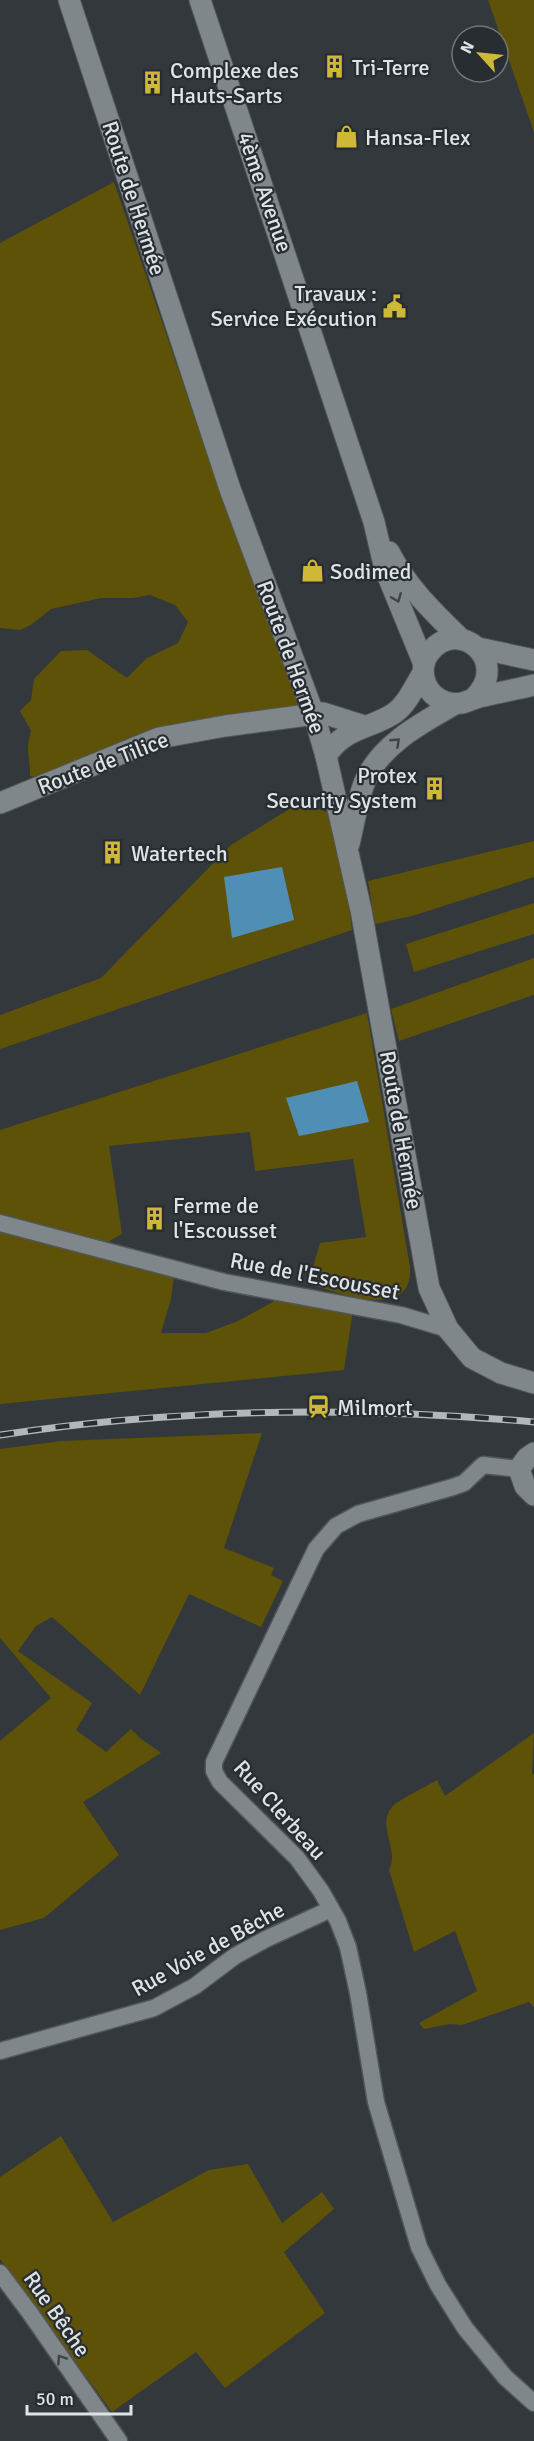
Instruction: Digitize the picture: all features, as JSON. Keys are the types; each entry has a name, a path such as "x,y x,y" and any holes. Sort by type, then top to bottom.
{"street":[{"name":"Route de Hermée","path":"69,0 230,489 314,715 326,756 381,1012 429,1288 448,1329 472,1358 501,1373 534,1383"},
{"name":"4ème Avenue","path":"200,0 374,522 385,569 423,669"},
{"name":"4ème Avenue","path":"374,522 395,564 422,599 469,644"},
{"path":"326,756 344,736 393,714 403,706 423,669 428,654 435,646 446,640 534,660"},
{"path":"348,850 366,781 376,764 401,737 465,701 486,683 488,674 484,656 469,644"},
{"path":"423,669 429,691 437,698 465,701 534,685"},
{"name":"Route de Tilice","path":"0,803 159,738 225,726 323,713 364,726"},
{"path":"333,782 345,785 366,781"},
{"name":"Rue de l'Escousset","path":"0,1223 224,1282 401,1315 448,1329"},
{"path":"534,1454 527,1458 519,1469 525,1486 534,1495"},
{"name":"Rue Clerbeau","path":"519,1469 483,1465 464,1483 358,1514 336,1526 316,1549 216,1753 214,1771 220,1782 297,1858 332,1909 348,1947 376,2102 419,2247 438,2285 465,2328 505,2378 534,2403"},
{"name":"Rue Voie de Bêche","path":"0,2051 154,2008 195,1986 235,1956 332,1909"},
{"name":"Rue Bêche","path":"0,2272 119,2441"}],"shaded area":[{"path":"488,0 534,0 534,132 510,63 510,24 496,24"},
{"path":"114,182 222,497 302,694 299,706 225,726 56,780 30,776 28,749 31,731 20,711 31,700 34,679 61,651 87,650 127,678 147,658 178,643 188,622 175,605 150,595 133,598 101,598 51,609 31,625 20,630 0,628 0,243"},
{"path":"299,803 331,813 343,862 352,930 0,1049 0,1015 101,978 231,845"},
{"path":"534,841 534,877 412,916 375,924 368,881"},
{"path":"534,903 534,934 414,972 406,944"},
{"path":"534,958 534,995 399,1041 391,1009"},
{"path":"367,1013 410,1267 408,1284 400,1294 387,1299 371,1300 308,1284 320,1243 366,1237 353,1159 255,1171 250,1132 109,1146 122,1234 106,1243 0,1215 0,1130"},
{"path":"0,1229 174,1276 171,1299 161,1333 206,1333 238,1321 273,1302 274,1296 353,1310 344,1370 0,1404"},
{"path":"262,1433 224,1548 274,1568 271,1575 283,1581 261,1627 189,1594 140,1695 52,1617 36,1626 18,1651 92,1703 76,1730 106,1752 131,1729 161,1753 83,1802 119,1855 44,1918 0,1930 0,1741 51,1698 0,1638 0,1449 61,1441"},
{"path":"534,1733 532,1773 534,1775 534,2007 529,2002 462,2025 450,2024 424,2029 419,2023 477,1991 455,1931 414,1952 389,1870 392,1854 386,1822 388,1814 392,1807 407,1796 437,1780 445,1796"},
{"path":"61,2136 113,2222 209,2170 248,2164 282,2223 322,2192 334,2209 284,2252 325,2313 225,2388 196,2352 112,2412 0,2259 0,2177"}],"water":[{"path":"282,867 294,920 232,938 224,877"},
{"path":"357,1081 369,1122 299,1136 286,1098"}],"railway":[{"path":"0,1435 133,1419 267,1412 400,1413 534,1422"}],"place":[{"name":"Tri-Terre","path":"334,67"},
{"name":"Complexe des Hauts-Sarts","path":"152,83"},
{"name":"Hansa-Flex","path":"347,137"},
{"name":"Travaux : Service Exécution","path":"395,306"},
{"name":"Sodimed","path":"312,571"},
{"name":"Protex Security System","path":"435,788"},
{"name":"Watertech","path":"113,853"},
{"name":"Ferme de l'Escousset","path":"155,1218"},
{"name":"Milmort","path":"319,1407"}]}
